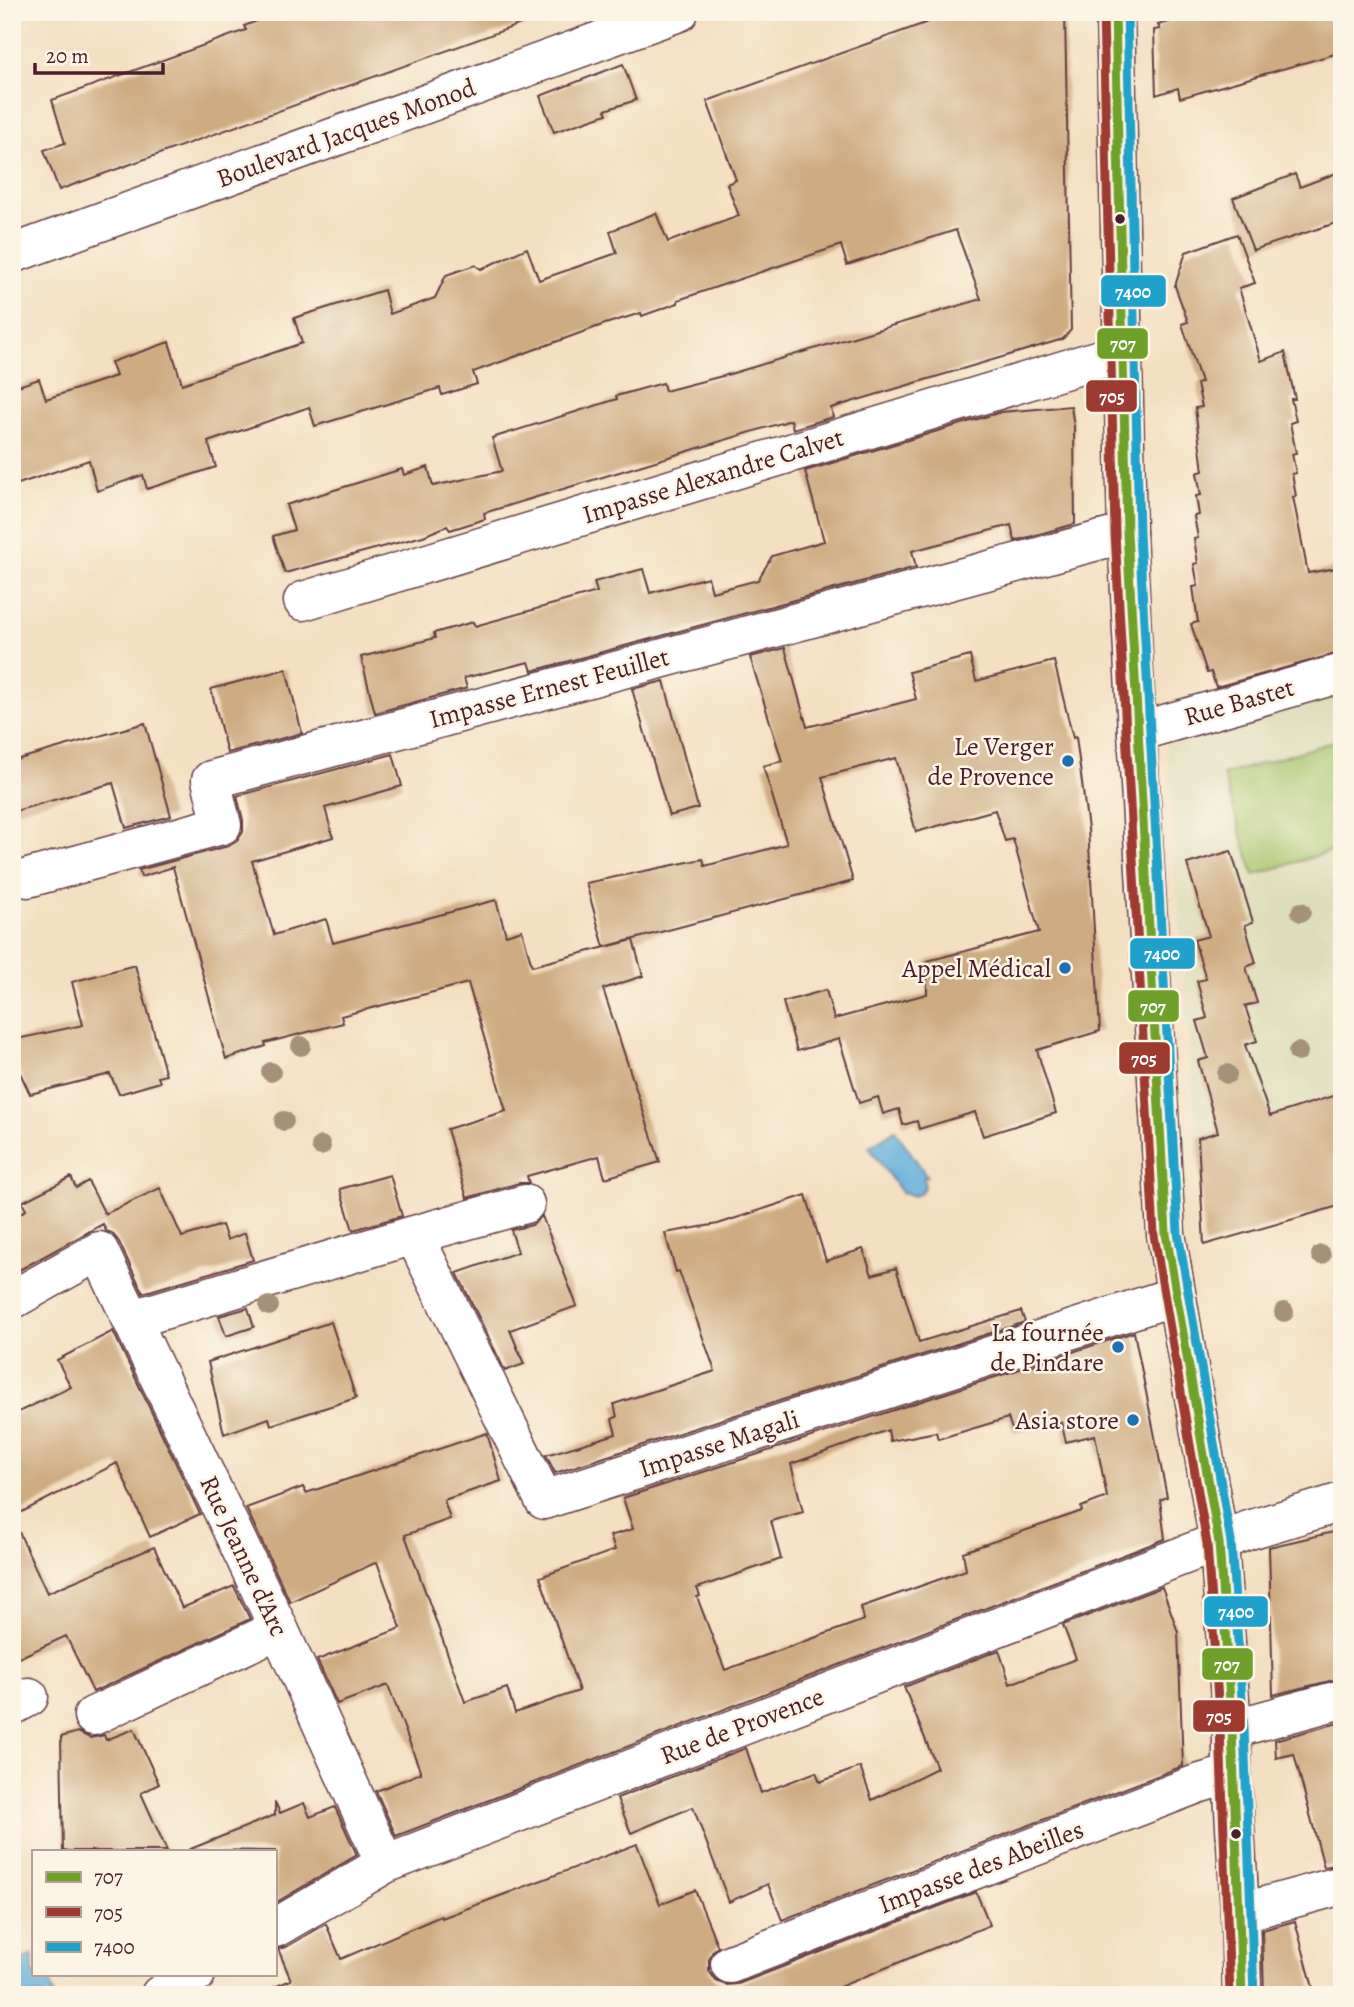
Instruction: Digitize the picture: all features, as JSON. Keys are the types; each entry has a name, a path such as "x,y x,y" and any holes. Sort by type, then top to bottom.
{"street":[{"name":"Boulevard Jacques Monod","path":"12,254 679,12"},
{"path":"1115,12 1127,533 1166,1234 1219,1543 1232,1730 1242,1995"},
{"name":"Impasse Alexandre Calvet","path":"303,601 1123,352"},
{"name":"Impasse Ernest Feuillet","path":"28,878 222,825 211,780 1127,533"},
{"name":"Rue Bastet","path":"1137,732 1342,673"},
{"path":"133,1319 525,1204"},
{"name":"Impasse Magali","path":"414,1235 544,1500 1175,1296"},
{"name":"Rue Jeanne d'Arc","path":"12,1300 99,1251 279,1629 385,1864"},
{"name":"Rue de Provence","path":"276,1927 385,1864 1249,1530 1342,1502"},
{"path":"93,1716 279,1629"},
{"path":"1232,1730 1342,1699"},
{"name":"Impasse des Abeilles","path":"730,1964 1197,1784 1232,1774"},
{"path":"1240,1913 1342,1885"},
{"path":"160,1995 193,1976"}],"shaded area":[{"path":"1342,693 1342,1206 1205,1245 1166,744"}],"green space":[{"path":"1342,739 1342,848 1254,875 1223,775"}],"water":[{"path":"895,1130 927,1176 923,1178 925,1186 920,1194 902,1194 869,1147"},
{"path":"32,1955 32,1976 47,1976 54,1995 15,1995 12,1988 12,1964"}],"building":[{"path":"280,12 543,12 543,16 59,190 44,150 65,143 52,100 246,30 244,26"},
{"path":"956,12 1065,14 1071,330 1063,339 831,408 833,417 793,429 791,420 484,513 485,519 450,530 447,526 423,536 285,573 273,536 294,530 286,505 402,469 404,475 428,467 433,486 502,471 492,438 617,399 616,396 663,383 665,391 730,374 981,299 956,230 847,265 841,245 678,300 678,303 642,316 641,313 605,324 473,372 477,384 442,395 440,388 315,426 309,407 208,442 216,467 147,489 143,475 97,491 89,460 12,486 12,388 39,379 46,399 116,376 111,362 169,342 182,384 302,343 294,318 384,290 390,314 435,298 446,275 475,265 481,269 527,248 539,280 617,253 610,231 656,213 668,242 739,216 727,184 736,180 707,101"},
{"path":"1206,12 1342,12 1342,52 1180,98 1178,88 1156,95 1154,30 1160,29 1158,25"},
{"path":"623,64 636,100 605,110 607,114 554,132 540,96"},
{"path":"1342,171 1342,221 1253,250 1233,198 1295,174 1300,187"},
{"path":"1237,234 1255,283 1239,288 1261,361 1285,352 1295,399 1291,399 1296,421 1290,423 1296,453 1292,454 1296,473 1292,474 1296,496 1293,497 1308,573 1342,567 1342,652 1216,687 1211,672 1207,673 1191,624 1198,622 1193,587 1198,586 1194,564 1198,563 1194,539 1198,538 1194,516 1199,515 1196,496 1201,495 1197,473 1203,471 1195,408 1202,407 1197,384 1201,382 1182,324 1188,322 1175,286 1186,252"},
{"path":"1071,406 1074,427 1075,524 1015,541 1011,525 912,551 916,567 532,671 529,662 464,678 467,688 375,713 361,657 435,638 434,633 473,622 475,626 597,592 594,582 643,569 650,593 708,577 712,592 758,580 772,556 824,541 805,471 1001,412"},
{"path":"785,648 807,727 916,699 909,672 970,656 976,681 1054,661 1073,738 1076,737 1088,829 1100,1031 1037,1050 1056,1113 983,1136 975,1112 919,1129 917,1121 903,1125 899,1109 883,1114 878,1097 859,1103 839,1039 797,1051 783,1002 826,990 834,1019 927,994 927,961 1039,932 1013,839 1005,841 995,810 916,832 896,758 822,777 853,881 604,947 586,883 703,859 705,866 787,844 763,766 782,761 750,657"},
{"path":"286,669 302,733 227,753 211,689"},
{"path":"664,681 698,808 669,816 632,689"},
{"path":"145,723 171,816 126,828 113,783 12,812 12,761"},
{"path":"393,754 402,786 325,808 333,837 252,861 274,935 326,919 333,943 496,900 506,935 522,930 532,966 633,940 643,976 603,989 660,1162 605,1178 599,1156 527,1176 529,1183 519,1183 467,1198 447,1129 506,1111 468,983 341,1016 343,1023 265,1043 266,1046 226,1059 173,867 141,877 139,870 228,846 237,841 243,832 243,820 237,796"},
{"path":"1231,851 1253,922 1245,925 1256,963 1246,967 1257,1003 1245,1006 1257,1041 1245,1045 1270,1116 1342,1093 1342,1205 1204,1245 1198,1138 1218,1132 1198,1061 1208,1058 1197,1021 1207,1018 1197,981 1206,979 1194,940 1209,936 1187,864"},
{"path":"135,965 166,1075 158,1077 160,1082 119,1094 110,1074 30,1094 12,1056 12,1040 83,1025 72,982"},
{"path":"390,1175 402,1216 353,1230 340,1189"},
{"path":"71,1177 76,1188 88,1181 105,1214 160,1188 182,1237 222,1225 227,1240 245,1233 253,1260 143,1293 119,1242 112,1233 106,1231 103,1224 12,1274 12,1218 26,1210 22,1202"},
{"path":"806,1195 826,1261 863,1249 872,1275 896,1268 919,1342 1021,1311 1025,1322 555,1473 546,1455 616,1434 612,1419 617,1417 614,1404 715,1371 679,1271 676,1272 665,1233 718,1224"},
{"path":"542,1216 577,1306 510,1330 524,1364 505,1371 457,1273 518,1252 511,1230 532,1225"},
{"path":"248,1308 254,1327 226,1336 219,1316"},
{"path":"331,1322 356,1398 271,1425 269,1418 224,1434 208,1362"},
{"path":"113,1331 200,1514 150,1537 117,1463 12,1517 12,1415 71,1387 57,1360"},
{"path":"1134,1332 1167,1497 1160,1500 1165,1539 396,1836 376,1791 421,1773 388,1685 337,1704 317,1660 401,1628 377,1562 290,1602 246,1508 303,1487 306,1493 487,1433 501,1481 444,1500 450,1519 405,1535 465,1702 507,1688 515,1713 579,1691 540,1577 615,1550 610,1536 633,1529 623,1498","holes":["1008,1418 1013,1432 1061,1422 1066,1442 1095,1435 1107,1497 1081,1507 1082,1511 963,1552 966,1570 861,1607 864,1620 725,1670 697,1597 700,1596 697,1588 781,1559 771,1521 803,1512 791,1464 888,1430 890,1441 936,1432 938,1439"]},
{"path":"12,1517 47,1593 154,1547 182,1608 234,1586 250,1619 93,1692 66,1636 12,1661"},
{"path":"1342,1530 1342,1678 1273,1695 1269,1547"},
{"path":"1162,1587 1178,1632 1183,1766 782,1920 768,1884 729,1902 693,1807 631,1833 617,1798 746,1748 761,1793 816,1772 820,1782 860,1767 872,1800 937,1768 904,1687 999,1650 1010,1684 1076,1659 1063,1625"},
{"path":"1342,1722 1342,1864 1324,1867 1294,1754 1276,1758 1275,1740"},
{"path":"134,1729 159,1784 141,1793 167,1850 63,1850 61,1737 78,1732 90,1738 104,1735 106,1740"},
{"path":"275,1802 280,1813 304,1803 310,1817 335,1807 357,1855 276,1902 276,1850 188,1850 275,1815"},
{"path":"637,1844 660,1904 695,1890 718,1947 709,1960 709,1971 716,1981 726,1985 738,1984 976,1892 990,1925 820,1995 256,1995 291,1980 278,1949 326,1924 341,1959 441,1916 442,1918"},
{"path":"1295,1921 1315,1995 1264,1995 1262,1930"}],"transit line":[{"name":"705","path":"1103,12 1115,534 1154,1235 1207,1544 1220,1729 1230,1995"},
{"name":"707","path":"1115,12 1127,533 1166,1234 1219,1543 1232,1729 1242,1995"},
{"name":"7400","path":"1127,12 1139,533 1178,1233 1231,1542 1244,1728 1254,1995"}],"place":[{"name":"Le Verger de Provence","path":"1068,761"},
{"name":"Appel Médical","path":"1065,968"},
{"name":"La fournée de Pindare","path":"1118,1347"},
{"name":"Asia store","path":"1133,1420"}]}
